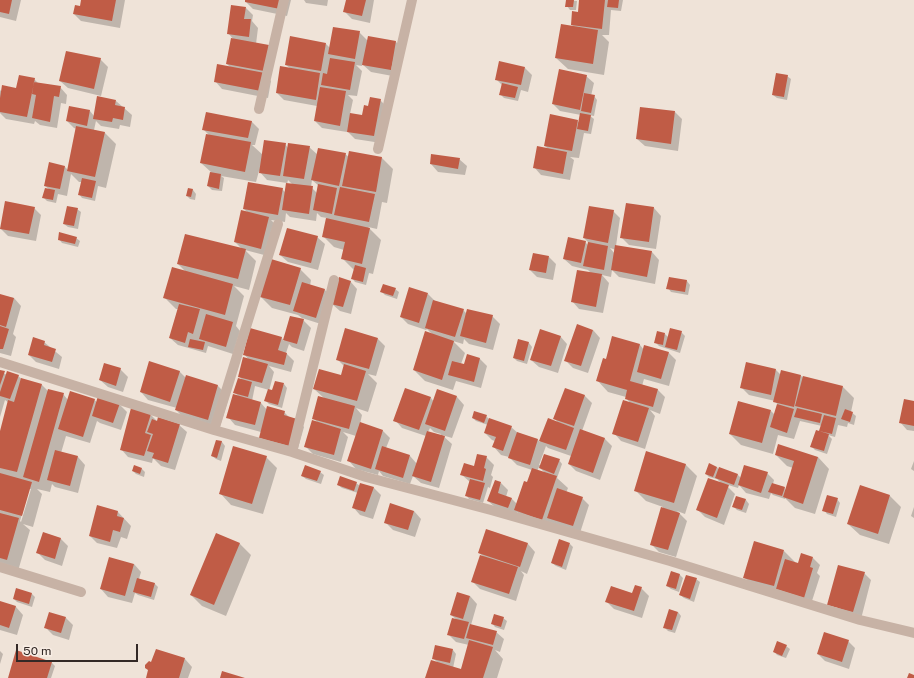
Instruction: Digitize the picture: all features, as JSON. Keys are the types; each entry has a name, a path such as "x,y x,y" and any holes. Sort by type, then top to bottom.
{"street":[{"path":"259,109 284,0"},
{"path":"378,149 412,0"},
{"path":"214,430 278,224"},
{"path":"292,452 334,280"},
{"path":"0,362 214,430 292,452 366,477 498,512 670,561 860,620 914,633"},
{"path":"0,566 80,592"}],"building":[{"path":"0,0 12,0 9,14 0,12"},
{"path":"81,0 116,0 112,21 73,14 75,5 80,6"},
{"path":"245,0 282,0 280,9 245,2"},
{"path":"346,0 366,0 362,16 343,12"},
{"path":"566,0 574,0 573,7 565,7"},
{"path":"579,0 605,0 602,29 571,25 572,11 578,12"},
{"path":"608,0 619,0 618,8 607,7"},
{"path":"231,5 246,7 244,19 251,19 249,37 227,34"},
{"path":"561,24 598,30 593,64 555,58"},
{"path":"333,27 360,31 355,59 328,54"},
{"path":"290,36 326,43 321,71 285,65"},
{"path":"368,36 396,41 391,70 362,65"},
{"path":"231,38 269,45 264,71 226,64"},
{"path":"66,51 101,58 94,89 59,81"},
{"path":"330,58 355,62 350,90 321,85 323,73 327,74"},
{"path":"499,61 525,67 521,85 495,80"},
{"path":"217,64 265,73 261,91 214,82"},
{"path":"280,66 320,73 316,100 276,93"},
{"path":"559,69 587,75 580,110 552,104"},
{"path":"776,73 788,75 784,97 772,95"},
{"path":"19,75 35,78 27,117 0,112 2,85 16,88"},
{"path":"34,82 61,86 59,97 54,96 50,122 32,118 36,95 32,94"},
{"path":"502,83 518,87 515,98 499,95"},
{"path":"320,87 346,91 340,126 314,121"},
{"path":"584,93 595,95 591,113 581,111"},
{"path":"97,96 116,100 115,105 125,107 123,120 113,118 112,122 93,119"},
{"path":"370,97 381,99 374,136 347,132 350,113 362,115 364,105 368,106"},
{"path":"69,106 90,110 87,126 66,121"},
{"path":"640,107 675,111 671,144 636,139"},
{"path":"206,112 252,121 248,138 202,130"},
{"path":"580,113 591,115 588,131 577,129"},
{"path":"550,114 578,120 572,151 544,146"},
{"path":"76,126 105,132 95,177 67,171"},
{"path":"206,134 251,142 245,172 200,163"},
{"path":"264,140 286,143 280,176 259,173"},
{"path":"288,143 310,146 304,179 283,176"},
{"path":"537,146 567,152 563,174 533,168"},
{"path":"318,148 346,153 339,186 311,180"},
{"path":"349,151 382,157 376,192 342,186"},
{"path":"431,154 460,158 458,169 430,164"},
{"path":"49,162 65,166 60,189 44,186"},
{"path":"210,172 221,174 219,189 207,186"},
{"path":"82,178 96,181 92,198 78,195"},
{"path":"248,182 283,188 278,215 243,209"},
{"path":"286,183 313,186 309,214 282,210"},
{"path":"318,184 337,188 332,214 313,210"},
{"path":"340,187 375,194 369,222 334,215"},
{"path":"45,188 55,190 53,200 42,198"},
{"path":"188,188 193,189 191,197 186,196"},
{"path":"5,201 35,207 29,234 0,229"},
{"path":"626,203 654,207 649,242 620,238"},
{"path":"67,206 78,208 74,226 63,224"},
{"path":"589,206 614,210 608,243 583,238"},
{"path":"241,210 269,217 261,249 234,242"},
{"path":"326,218 370,228 362,264 341,259 345,242 322,237"},
{"path":"287,228 318,236 311,263 279,255"},
{"path":"59,232 77,237 75,244 58,240"},
{"path":"185,234 246,249 238,279 177,264"},
{"path":"568,237 586,241 581,263 563,259"},
{"path":"588,242 608,246 604,270 583,266"},
{"path":"615,245 652,251 647,277 611,270"},
{"path":"533,253 549,256 546,273 529,270"},
{"path":"271,259 301,268 290,305 260,297"},
{"path":"355,265 366,268 363,282 351,279"},
{"path":"172,267 233,284 225,315 163,298"},
{"path":"577,270 602,274 596,307 571,302"},
{"path":"339,277 351,281 343,307 331,304"},
{"path":"669,277 687,280 685,292 666,289"},
{"path":"302,282 325,289 316,318 293,311"},
{"path":"383,284 396,288 393,296 380,292"},
{"path":"409,287 428,293 419,323 400,317"},
{"path":"0,294 14,298 6,327 0,325"},
{"path":"433,300 464,309 455,337 425,328"},
{"path":"179,304 200,309 193,334 188,332 185,343 169,338"},
{"path":"467,309 493,315 486,343 460,336"},
{"path":"206,314 233,322 226,347 199,339"},
{"path":"290,316 304,319 297,344 283,340"},
{"path":"577,324 593,330 581,366 564,361"},
{"path":"0,326 9,329 3,349 0,349"},
{"path":"250,328 282,337 278,350 287,353 284,365 243,355"},
{"path":"345,328 378,338 369,369 336,360"},
{"path":"670,328 682,331 677,350 665,347"},
{"path":"540,329 561,336 551,366 530,360"},
{"path":"425,331 454,341 442,380 413,370"},
{"path":"657,331 665,333 663,345 654,343"},
{"path":"612,336 640,344 630,381 658,389 653,407 625,399 627,390 596,381 603,358 606,359"},
{"path":"33,337 45,341 44,345 56,349 52,362 28,355"},
{"path":"190,339 205,342 203,350 188,347"},
{"path":"518,339 529,342 524,361 513,358"},
{"path":"644,345 669,352 661,379 637,372"},
{"path":"467,354 480,358 474,382 448,375 452,361 464,364"},
{"path":"243,357 268,364 262,383 238,377"},
{"path":"149,361 180,371 170,402 140,392"},
{"path":"746,362 776,369 771,395 740,388"},
{"path":"104,363 121,368 116,386 99,380"},
{"path":"344,364 366,371 357,401 313,389 319,369 341,375"},
{"path":"0,370 5,371 0,385"},
{"path":"781,370 801,375 794,407 773,402"},
{"path":"7,371 19,375 10,399 0,396"},
{"path":"186,375 218,385 208,420 175,410"},
{"path":"803,376 843,386 836,416 795,406"},
{"path":"21,378 42,384 17,472 0,468 0,431 8,400 14,402"},
{"path":"238,378 252,382 248,397 233,393"},
{"path":"275,381 284,383 278,405 264,401 268,389 272,390"},
{"path":"405,388 431,397 419,430 393,421"},
{"path":"565,388 585,395 574,426 553,419"},
{"path":"48,389 64,393 39,482 23,477"},
{"path":"437,389 457,396 445,431 425,424"},
{"path":"70,391 95,399 83,437 58,429"},
{"path":"233,394 261,402 255,425 226,418"},
{"path":"98,396 120,403 113,423 92,416"},
{"path":"318,396 355,406 349,429 312,419"},
{"path":"904,399 914,401 914,426 899,423"},
{"path":"623,400 649,408 638,442 612,434"},
{"path":"738,401 771,410 762,443 729,434"},
{"path":"777,404 794,409 787,433 770,427"},
{"path":"267,406 285,411 284,415 297,419 290,446 259,438"},
{"path":"131,408 151,414 145,433 151,435 144,456 120,450"},
{"path":"797,408 822,414 820,423 794,417"},
{"path":"845,409 853,412 850,422 841,419"},
{"path":"474,411 487,415 484,423 472,418"},
{"path":"824,415 836,418 832,434 819,431"},
{"path":"158,417 180,424 168,463 152,458 154,453 147,451 153,434 147,432 152,419 157,421"},
{"path":"489,418 512,426 503,451 492,447 496,437 484,433"},
{"path":"548,418 574,428 566,450 539,441"},
{"path":"312,420 341,429 334,455 304,447"},
{"path":"360,422 383,430 371,469 347,461"},
{"path":"580,429 605,438 593,473 568,464"},
{"path":"816,430 829,434 824,451 810,447"},
{"path":"427,431 445,436 431,482 412,476"},
{"path":"517,432 538,439 530,465 508,458"},
{"path":"216,440 222,441 217,458 211,456"},
{"path":"778,444 818,457 803,504 783,497 794,461 775,455"},
{"path":"233,446 267,456 252,504 219,494"},
{"path":"382,446 410,455 403,478 375,469"},
{"path":"55,450 78,456 70,486 47,480"},
{"path":"646,451 686,464 674,503 634,491"},
{"path":"477,454 487,456 483,481 460,475 464,463 474,466"},
{"path":"544,454 560,459 554,474 539,468"},
{"path":"709,463 717,467 713,477 705,474"},
{"path":"134,465 142,468 140,474 132,471"},
{"path":"305,465 321,471 317,481 301,476"},
{"path":"744,465 768,472 761,493 738,485"},
{"path":"719,467 738,474 734,485 715,478"},
{"path":"532,468 557,476 542,520 514,510 524,481 527,482"},
{"path":"0,473 32,482 22,516 0,510"},
{"path":"340,476 357,482 354,491 337,485"},
{"path":"708,478 729,485 717,518 696,510"},
{"path":"470,479 485,483 480,500 465,496"},
{"path":"495,480 501,482 498,493 512,498 508,508 487,501"},
{"path":"360,483 374,487 365,512 352,508"},
{"path":"772,483 785,487 782,496 768,492"},
{"path":"860,485 890,495 878,534 847,524"},
{"path":"557,488 583,497 573,526 547,518"},
{"path":"827,495 838,498 833,514 822,511"},
{"path":"736,496 746,499 742,510 732,507"},
{"path":"390,503 414,511 408,530 384,523"},
{"path":"97,505 118,511 117,516 124,518 120,532 113,530 110,542 89,536"},
{"path":"661,507 680,513 668,550 650,545"},
{"path":"0,513 19,518 7,560 0,558"},
{"path":"486,529 528,543 520,567 478,553"},
{"path":"43,532 61,538 55,559 36,553"},
{"path":"216,533 240,543 214,605 190,595"},
{"path":"559,539 570,543 562,567 551,563"},
{"path":"754,541 784,550 774,586 743,578"},
{"path":"801,553 813,557 810,567 813,568 804,598 776,589 785,559 798,563"},
{"path":"480,555 518,567 509,594 471,582"},
{"path":"109,557 134,564 125,596 100,589"},
{"path":"838,565 865,572 853,612 827,605"},
{"path":"671,571 680,574 676,589 666,586"},
{"path":"686,575 697,578 690,599 679,595"},
{"path":"137,578 155,583 151,597 133,592"},
{"path":"635,585 642,587 634,611 605,602 611,586 632,593"},
{"path":"16,588 32,593 29,604 13,599"},
{"path":"457,592 470,596 463,619 450,615"},
{"path":"0,601 16,606 9,628 0,625"},
{"path":"669,609 678,612 672,630 663,628"},
{"path":"49,612 66,617 61,633 44,628"},
{"path":"494,614 504,617 501,627 491,624"},
{"path":"452,618 469,622 464,639 447,635"},
{"path":"470,624 497,631 493,645 466,638"},
{"path":"824,632 849,640 842,662 817,654"},
{"path":"469,640 493,647 483,678 425,678 431,660 461,669"},
{"path":"777,641 787,645 782,656 773,652"},
{"path":"435,645 453,649 450,663 432,659"},
{"path":"156,649 185,658 179,678 146,678 148,670 145,668 145,665 149,661 151,662"},
{"path":"16,650 52,662 47,678 8,678"},
{"path":"222,671 245,678 220,678"},
{"path":"909,673 914,675 914,678 907,678"}]}
